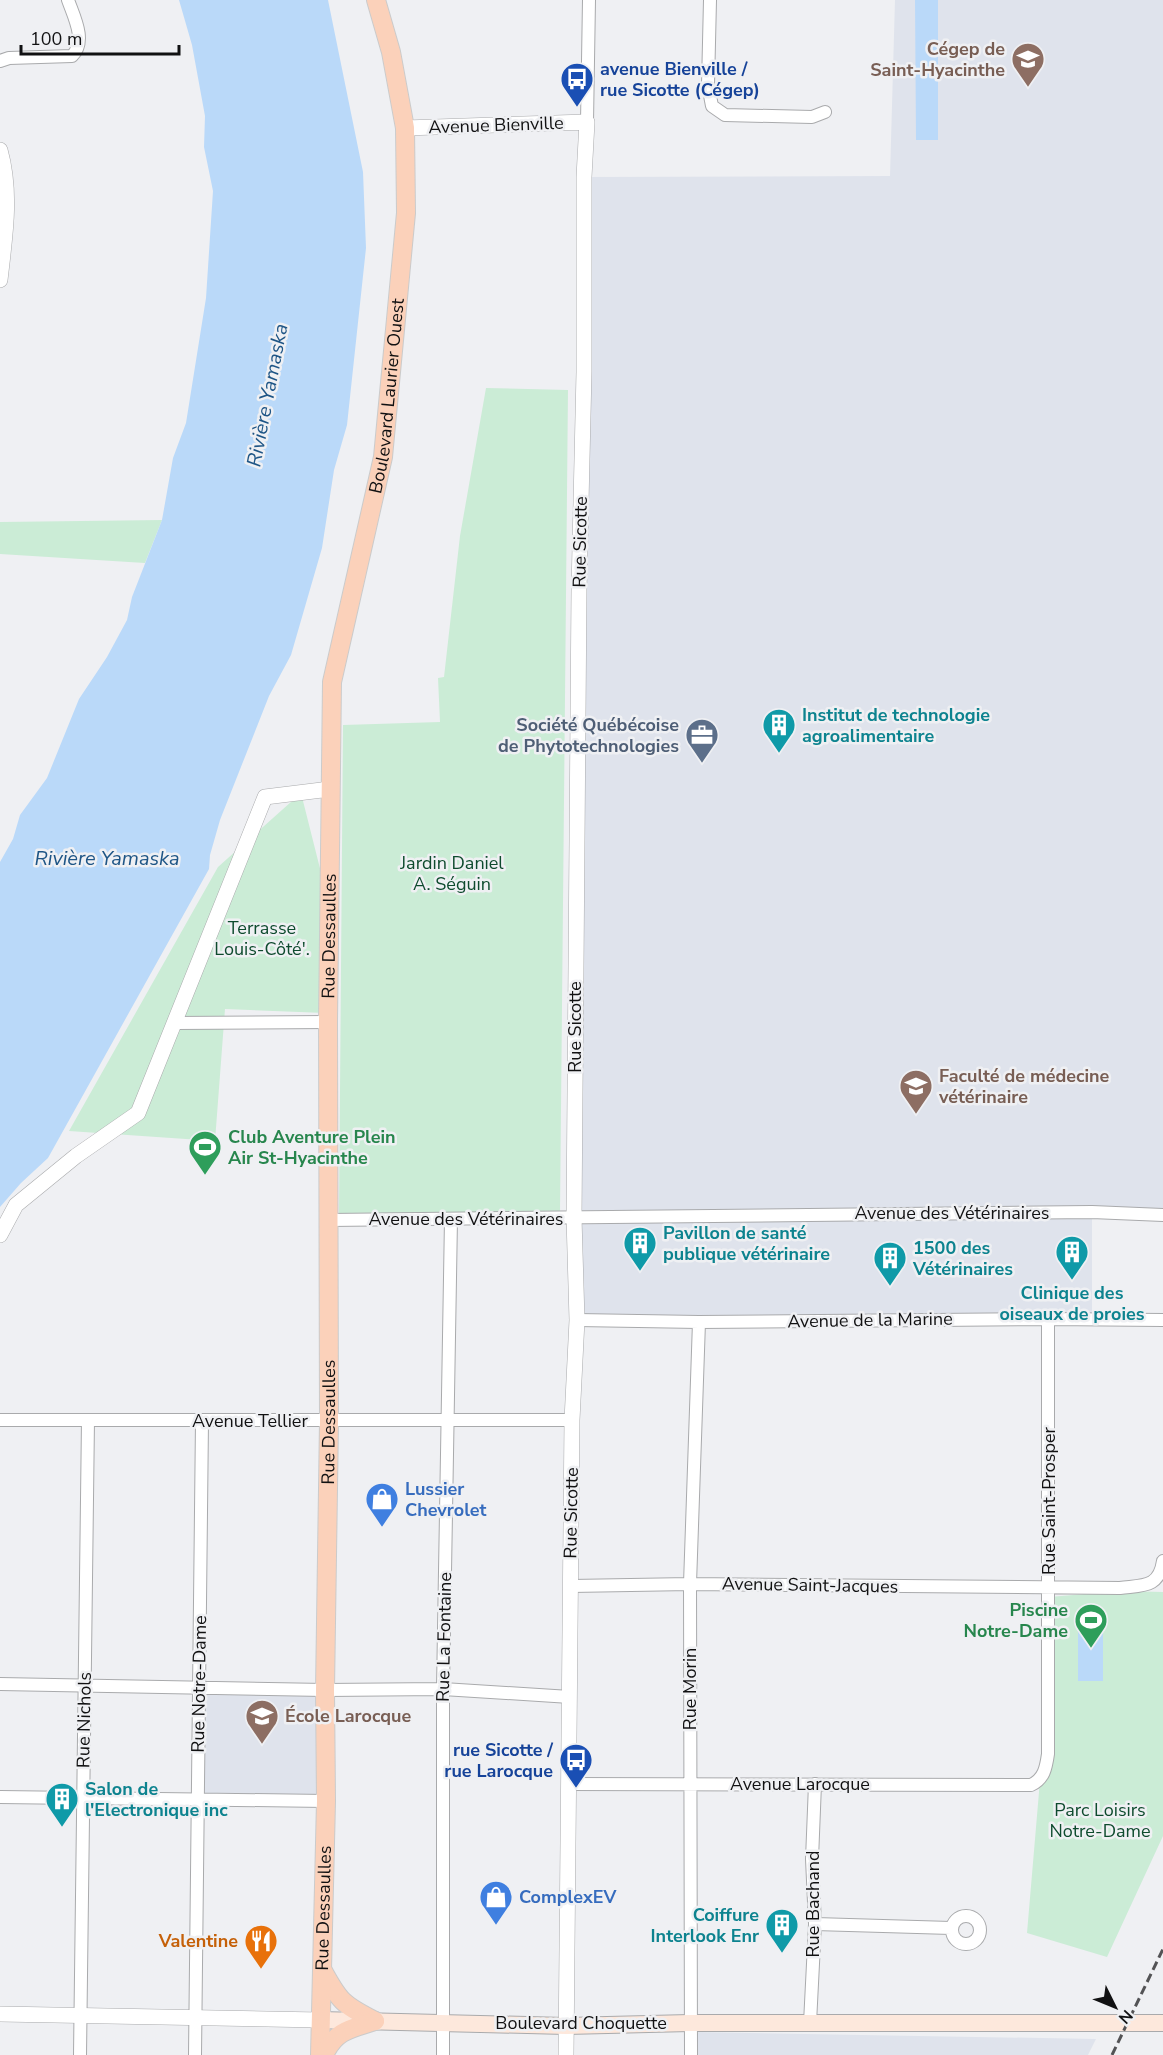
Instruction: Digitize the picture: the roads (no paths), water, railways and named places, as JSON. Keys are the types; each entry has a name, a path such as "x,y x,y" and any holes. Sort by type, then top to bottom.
{"main road":[{"name":"Boulevard Laurier Ouest","path":"330,789 332,682 383,457 406,213 405,128 391,52 376,0"},
{"name":"Rue Dessaulles","path":"322,2055 320,2020 326,1801 325,1690 330,1421 328,1022 330,789"},
{"path":"321,1969 337,1996 354,2010 375,2021"},
{"name":"Boulevard Choquette","path":"320,2020 566,2026 690,2023 1163,2024"},
{"path":"322,2055 330,2042 341,2033 375,2021"}],"street":[{"path":"0,61 9,58 72,56 77,51 79,41 68,0"},
{"name":"Rue Sicotte","path":"566,2055 572,1420 577,1320 574,1218 579,590 584,372 584,177 589,0"},
{"path":"710,0 708,85 712,106 725,115 813,117 825,112"},
{"name":"Avenue Bienville","path":"405,128 587,122"},
{"path":"0,150 7,187 6,225 0,280"},
{"path":"0,1235 16,1205 76,1156 138,1113 265,797 330,789"},
{"path":"175,1023 328,1022"},
{"name":"Avenue des Vétérinaires","path":"329,1220 574,1218 586,1216 657,1218 796,1214 1143,1212 1163,1215"},
{"name":"Rue La Fontaine","path":"443,2055 443,1689 451,1219"},
{"name":"Avenue de la Marine","path":"577,1320 699,1322 1048,1318 1163,1320"},
{"name":"Rue Saint-Prosper","path":"1030,1785 1036,1783 1045,1772 1048,1754 1048,1318"},
{"name":"Rue Morin","path":"691,2055 690,1584 699,1322"},
{"name":"Avenue Tellier","path":"0,1420 572,1420"},
{"name":"Rue Nichols","path":"80,2055 88,1420"},
{"name":"Rue Notre-Dame","path":"195,2055 202,1420"},
{"name":"Avenue Saint-Jacques","path":"571,1586 690,1584 1120,1588 1150,1584 1161,1573 1163,1561"},
{"path":"0,1684 325,1690 443,1689 570,1697"},
{"name":"Avenue Larocque","path":"569,1784 1030,1785"},
{"name":"Rue Bachand","path":"810,2023 815,1923 812,1859 815,1784"},
{"path":"0,1797 326,1801"},
{"path":"815,1923 951,1928"},
{"name":"Boulevard Choquette","path":"0,2014 320,2020"}],"water":[{"name":"Rivière Yamaska","path":"179,0 328,0 363,172 366,248 347,425 334,470 322,548 291,655 269,696 220,820 210,855 209,869 48,1158 0,1207 0,862 13,839 20,815 47,778 79,699 107,657 127,620 132,597 162,520 173,458 186,423 206,298 213,191 204,147 205,116 192,45"},
{"path":"915,0 938,0 938,140 916,140"},
{"name":"Piscine Notre-Dame","path":"1103,1616 1103,1681 1078,1681 1078,1617"}],"railway":[{"path":"1112,2055 1163,1949"}],"place":[{"name":"Cégep de Saint-Hyacinthe","path":"1028,88"},
{"name":"avenue Bienville / rue Sicotte (Cégep)","path":"577,108"},
{"name":"Institut de technologie agroalimentaire","path":"779,754"},
{"name":"Société Québécoise de Phytotechnologies","path":"702,764"},
{"name":"Faculté de médecine vétérinaire","path":"916,1115"},
{"name":"Club Aventure Plein Air St-Hyacinthe","path":"205,1176"},
{"name":"Pavillon de santé publique vétérinaire","path":"640,1272"},
{"name":"Clinique des oiseaux de proies","path":"1072,1281"},
{"name":"1500 des Vétérinaires","path":"890,1287"},
{"name":"Lussier Chevrolet","path":"382,1528"},
{"name":"Piscine Notre-Dame","path":"1091,1649"},
{"name":"École Larocque","path":"262,1745"},
{"name":"rue Sicotte / rue Larocque","path":"576,1789"},
{"name":"Salon de l'Electronique inc","path":"62,1828"},
{"name":"ComplexEV","path":"496,1926"},
{"name":"Coiffure Interlook Enr","path":"782,1954"},
{"name":"Valentine","path":"261,1970"}],"park label":[{"name":"Jardin Daniel A. Séguin","path":"452,873"},
{"name":"Terrasse Louis-Côté'.","path":"262,938"},
{"name":"Parc Loisirs Notre-Dame","path":"1100,1820"}]}
